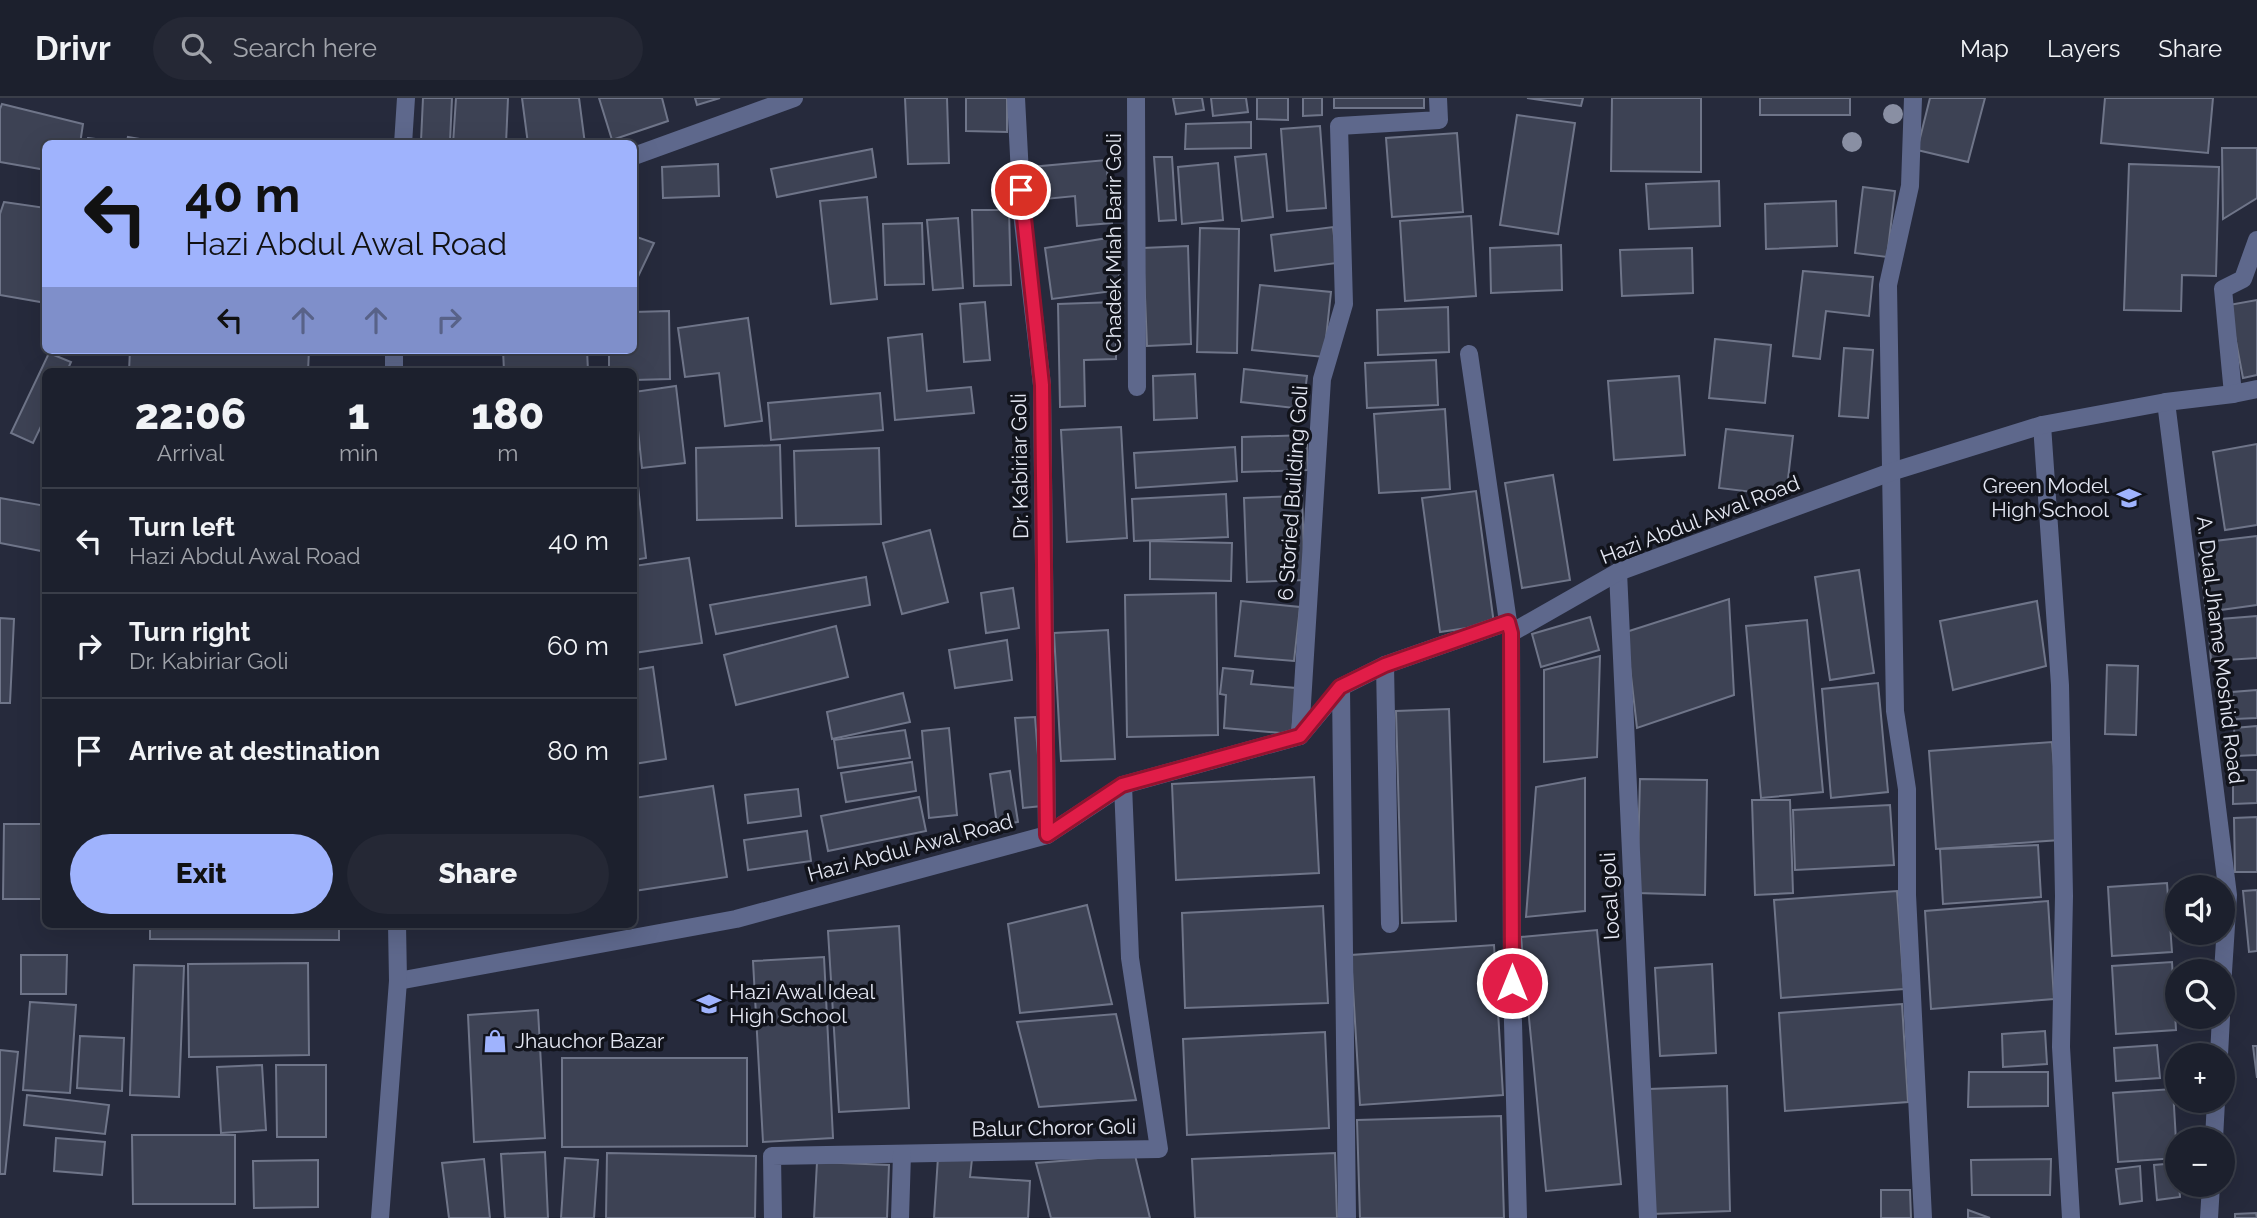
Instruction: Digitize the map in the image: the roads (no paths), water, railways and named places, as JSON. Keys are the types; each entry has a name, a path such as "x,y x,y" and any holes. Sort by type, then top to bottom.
{"street":[{"path":"403,140 406,98"},
{"path":"637,155 794,98"},
{"name":"Dr. Kabiriar Goli","path":"1016,98 1022,213 1042,385 1047,835"},
{"name":"Chadek Miah Barir Goli","path":"1136,98 1137,387"},
{"name":"6 Storied Building Goli","path":"1300,736 1322,379 1344,304 1339,126 1439,120 1438,98"},
{"path":"1913,98 1910,186 1888,285 1895,711 1907,789 1908,895 1923,1218"},
{"path":"2233,394 2223,289 2243,279 2257,240"},
{"path":"1469,354 1509,628 1512,983 1518,1218"},
{"name":"Hazi Abdul Awal Road","path":"398,981 736,919 1047,835 1122,785 1300,736 1340,687 1385,665 1509,628 1618,572 1891,472 2042,425 2166,402 2257,389"},
{"name":"A. Dual Jhame Moshid Road","path":"2166,402 2228,895 2224,959"},
{"path":"2042,425 2060,685 2064,896 2061,1047 2071,1218"},
{"name":"local goli","path":"1618,572 1648,1218"},
{"path":"1385,665 1390,924"},
{"path":"1340,687 1347,1218"},
{"name":"Balur Choror Goli","path":"773,1218 772,1156 1159,1149 1130,958 1122,785"},
{"path":"380,1218 398,981 397,928"},
{"path":"900,1218 902,1154"},
{"path":"2209,1218 2210,1197"}],"place":[{"name":"Green Model High School","path":"2129,498"},
{"name":"Hazi Awal Ideal High School","path":"709,1004"},
{"name":"Jhauchor Bazar","path":"495,1041"}]}
